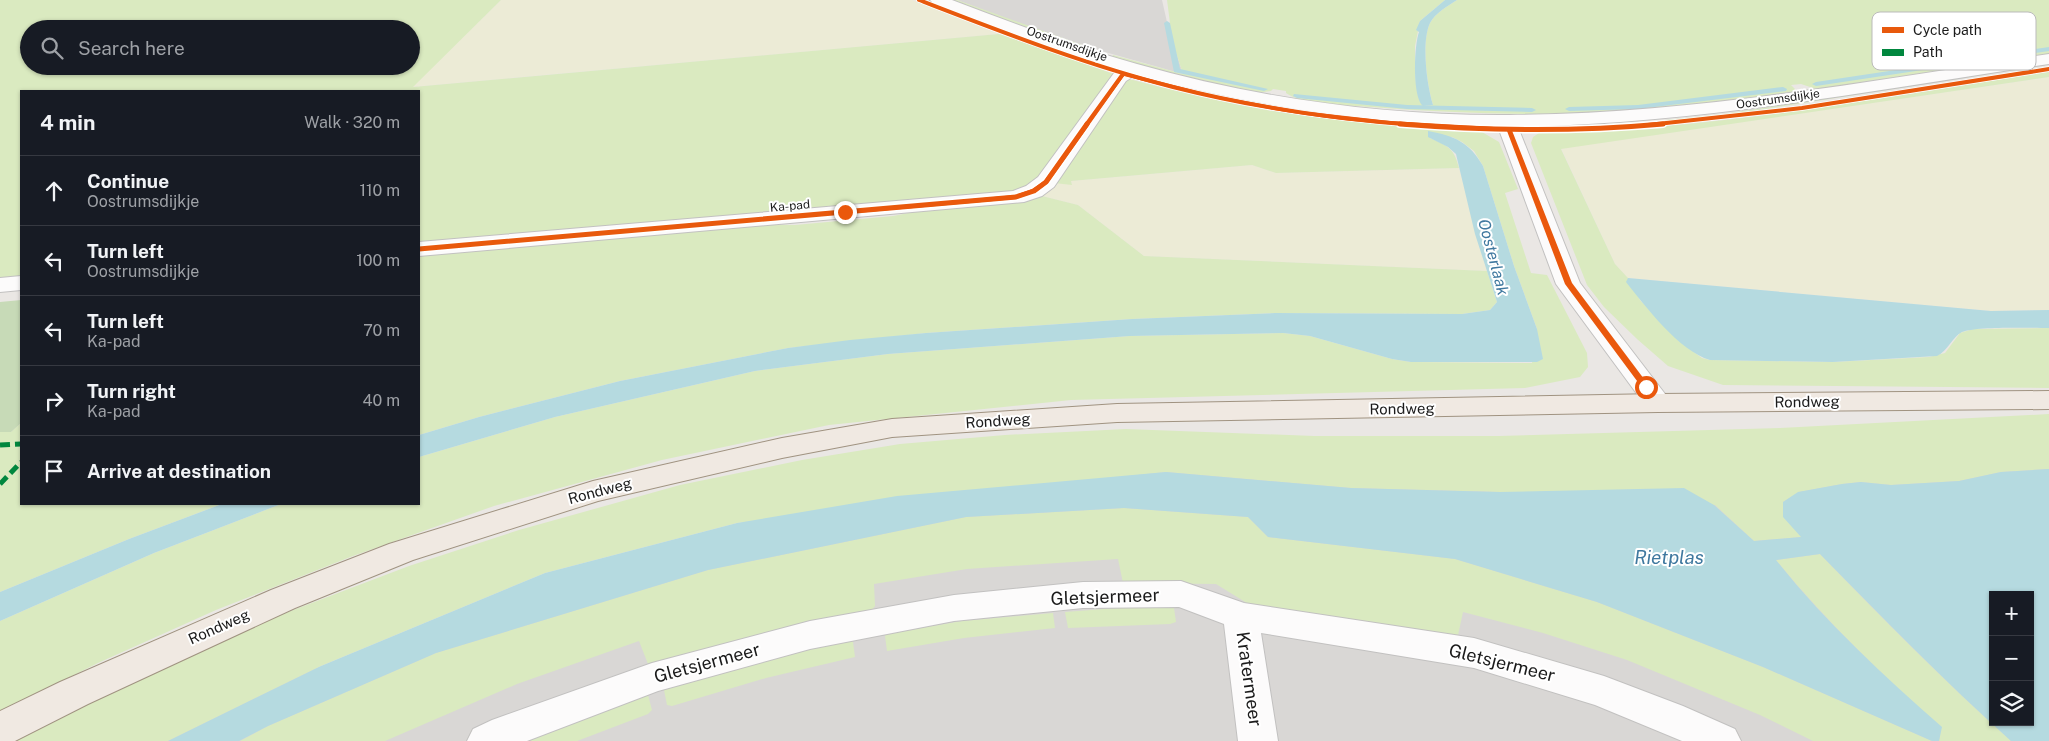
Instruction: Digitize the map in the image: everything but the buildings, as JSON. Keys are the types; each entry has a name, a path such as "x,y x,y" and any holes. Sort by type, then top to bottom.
{"main road":[{"name":"Rondweg","path":"0,730 74,693 283,599 401,552 593,492 782,448 892,428 1117,413 2049,400"}],"street":[{"name":"Oostrumsdijkje","path":"938,0 1029,35 1133,69 1202,86 1314,106 1418,117 1506,121 1594,119 1717,108 1974,70"},
{"name":"Oostrumsdijkje","path":"2036,61 2049,59"},
{"name":"Ka-pad","path":"420,249 1016,197 1034,191 1046,182 1120,77 1133,69"},
{"path":"1506,121 1568,284 1658,404"},
{"path":"0,285 20,283"},
{"name":"Gletsjermeer","path":"487,741 506,732 652,678 810,635 954,608 1083,596 1181,594 1241,616 1474,653 1604,692 1669,717 1722,741"},
{"name":"Kratermeer","path":"1241,616 1258,741"}],"shaded area":[{"path":"957,0 1162,0 1169,31 1183,74 1066,41"},
{"path":"2049,442 2049,741 103,741 907,466"}],"green space":[{"path":"0,0 501,0 413,87 999,34 1114,74 1032,185 1013,192 979,197 420,245 420,90 20,90 20,279 0,281"},
{"path":"501,0 912,0 999,34 412,87"},
{"path":"948,0 957,0 1096,50 1091,51"},
{"path":"1167,0 1445,0 1420,21 1415,46 1415,66 1416,85 1423,106 1433,105 1425,52 1427,31 1435,16 1457,0 2049,0 2049,54 2036,56 2036,12 1872,12 1872,70 1942,70 1816,89 1801,84 1791,85 1797,91 1662,108 1541,114 1473,113 1314,103 1294,97 1286,93 1286,91 1273,89 1257,93 1111,58 1113,55 1183,74 1169,31 1168,24 1170,23"},
{"path":"2017,70 1726,115 1649,123 1555,127 1646,122 1723,114"},
{"path":"2049,72 2049,77 1561,149 1615,264 1628,278 1640,300 1683,344 1702,358 1710,360 1833,362 1929,357 1945,353 1960,333 1973,329 2049,328 2049,388 1723,385 1668,366 1604,307 1587,285 1531,143 1533,137 1539,133 1603,131 1731,119 1859,102"},
{"path":"2049,77 2049,310 1991,311 1628,278 1615,264 1561,148"},
{"path":"1133,80 1231,103 1305,116 1482,132 1499,142 1518,189 1505,193 1531,273 1547,275 1587,353 1588,367 1580,377 1525,388 1071,400 829,425 662,460 494,506 353,556 216,610 98,663 0,712 0,621 154,553 278,505 420,505 420,457 555,417 755,371 888,354 1130,336 1283,333 1310,336 1392,359 1411,362 1532,363 1537,329 1514,266 1483,166 1474,151 1462,142 1452,137 1430,138 1449,148 1455,156 1459,168 1276,173 1252,165 1071,181 1072,185 1054,183 1123,82"},
{"path":"1252,165 1276,173 1459,168 1487,271 1144,256 1078,205 1038,195 1054,183 1072,184 1071,181"},
{"path":"1038,195 1078,205 1144,256 1487,271 1497,302 1490,310 1462,314 1275,313 1132,319 926,333 788,348 620,381 479,417 420,435 420,253 755,224 795,225 893,216 929,209"},
{"path":"20,300 20,424 11,432 0,432 0,302"},
{"path":"2049,414 2049,469 2001,472 1959,481 1891,485 1861,482 1799,492 1783,502 1802,537 1754,541 1715,505 1500,492 1351,488 1166,472 737,523 545,573 321,666 168,741 16,741 152,672 288,612 409,566 519,530 680,485 802,460 900,444 1005,435 1126,429 1314,436 1499,436 1780,428"},
{"path":"20,424 20,505 219,505 129,539 0,592 0,432 11,432"},
{"path":"1124,508 1248,517 1268,537 1455,559 1597,602 1763,667 1932,741 1813,741 1760,715 1627,660 1543,633 1463,612 1457,640 1250,605 1216,584 1123,583 1118,559 967,569 874,584 875,606 871,611 653,666 648,664 639,641 517,684 385,741 240,741 268,726 436,653 708,570 966,517"},
{"path":"1820,554 1914,649 1989,720 1989,726 1995,726 2011,741 1939,741 1941,727 1855,647 1776,560"},
{"path":"1117,608 1174,608 1176,622 1170,624 1068,628 1065,612"},
{"path":"1053,613 1055,628 964,638 887,651 886,634 962,621"},
{"path":"850,640 853,642 855,657 766,678 672,706 667,705 664,690 756,663"},
{"path":"648,695 652,710 648,714 577,741 529,741"}],"water":[{"path":"1445,0 1457,0 1435,16 1427,31 1425,52 1433,105 1423,106 1419,101 1417,93 1415,59 1419,32 1416,30 1420,21"},
{"name":"Oosterlaak","path":"1428,131 1446,135 1460,141 1472,151 1483,166 1514,266 1537,329 1543,359 1537,362 1411,362 1392,359 1310,336 1283,333 1130,336 888,354 755,371 555,417 420,457 420,435 479,417 620,381 788,348 926,333 1132,319 1275,313 1462,314 1490,310 1497,302 1475,234 1456,154 1448,147 1428,137"},
{"path":"1628,278 1991,311 2049,310 2049,328 1969,330 1955,337 1944,351 1937,356 1833,362 1710,360 1687,348 1664,327 1626,282"},
{"name":"Rietplas","path":"2049,469 2049,741 2011,741 1995,726 2034,726 2034,591 1989,591 1989,721 1820,554 1776,560 1834,626 1876,668 1942,727 1939,741 1932,741 1763,667 1597,602 1455,559 1268,537 1248,517 1124,508 966,517 708,570 436,653 268,726 239,741 168,741 321,666 545,573 737,523 897,496 1166,472 1351,488 1500,492 1684,488 1714,505 1754,541 1801,537 1783,517 1783,502 1798,492 1861,482 1891,485 1959,481 2001,472"},
{"path":"219,505 278,505 154,553 0,621 0,592 129,539"}],"waterway":[{"path":"1167,23 1177,70 1264,89"},
{"path":"2036,51 2049,49"},
{"path":"1816,84 1909,70"},
{"path":"1569,109 1638,107 1783,89"},
{"path":"1297,96 1407,107 1532,110"}],"marked path":[{"path":"0,445 20,444"},
{"path":"0,484 20,463"}],"cycle path":[{"path":"919,0 1062,54 1172,87 1263,107 1374,122 1431,127 1544,130 1653,125 1802,108 2049,69"},
{"path":"420,249 1016,197 1034,191 1046,182 1123,74"}],"route":[{"path":"845,212 1016,197 1034,191 1046,182 1123,74 1212,97 1270,108 1390,123 1509,129 1568,284 1646,387"}]}
